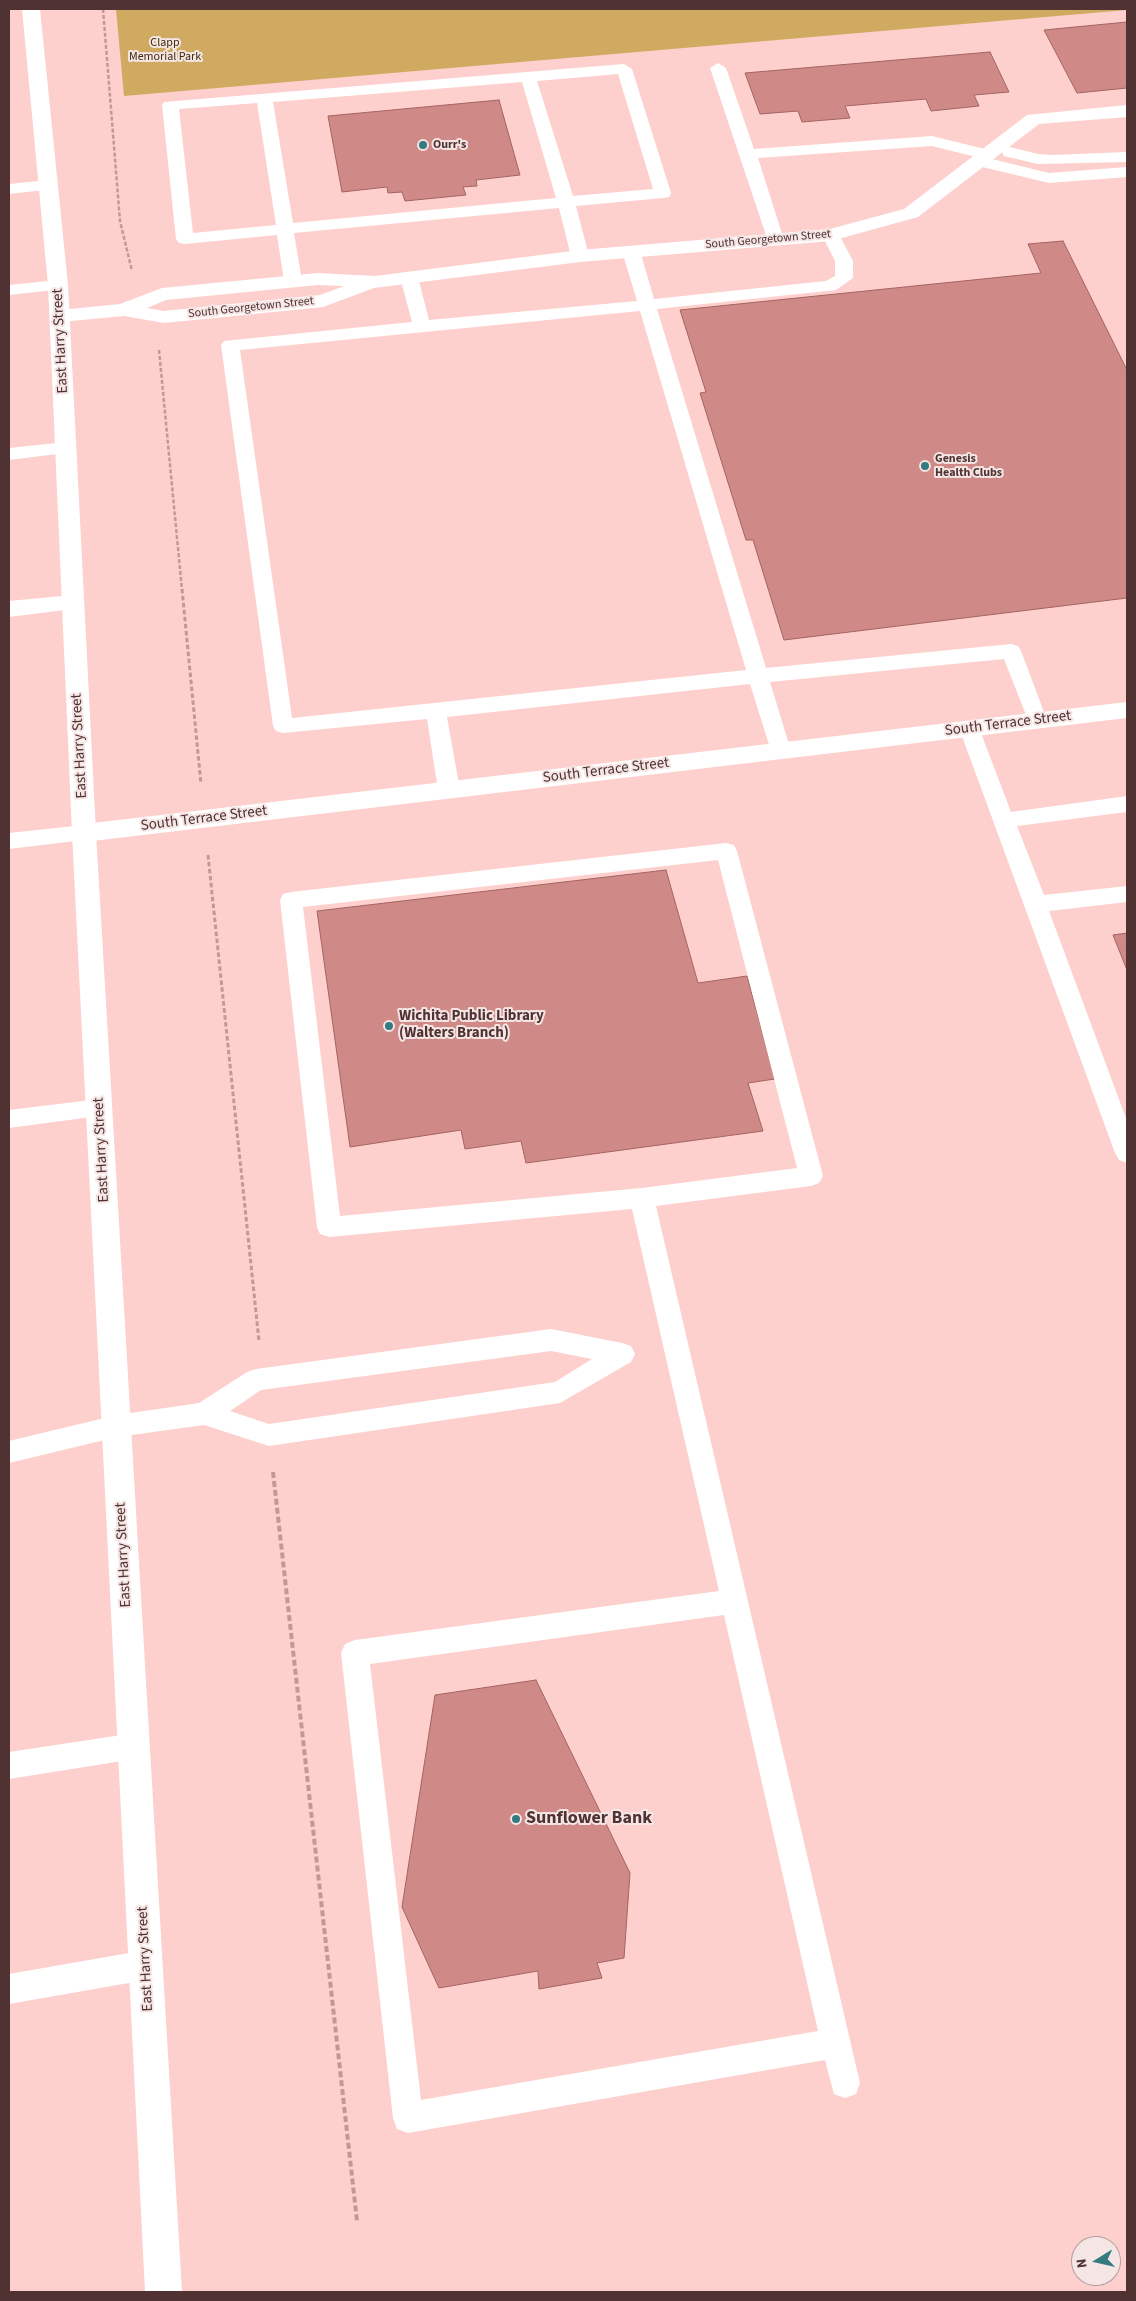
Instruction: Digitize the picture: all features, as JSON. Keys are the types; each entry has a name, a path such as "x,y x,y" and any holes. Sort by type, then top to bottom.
{"street":[{"name":"East Harry Street","path":"31,9 60,316 84,833 164,2292"},
{"name":"South Georgetown Street","path":"145,308 162,294 318,279 375,282 580,256 831,235 911,213 1034,119 1127,111"},
{"name":"South Georgetown Street","path":"60,316 145,308 164,317 323,301 375,282"},
{"path":"9,609 72,602"},
{"name":"South Terrace Street","path":"84,833 1127,710"}],"lane":[{"path":"718,68 775,240"},
{"path":"624,69 663,193 185,239 170,105 264,98 624,69"},
{"path":"528,77 566,202 580,256"},
{"path":"264,98 293,281"},
{"path":"748,154 932,141 988,155 1049,178 1127,172"},
{"path":"988,155 1038,159 1127,157"},
{"path":"9,189 48,185"},
{"path":"831,235 844,261 844,278 830,286 230,345 283,726 1011,651 1037,720"},
{"path":"631,251 780,751"},
{"path":"409,277 422,326"},
{"path":"9,290 58,285"},
{"path":"9,454 66,448"},
{"path":"436,711 449,790"},
{"path":"970,728 1006,820 1127,1153"},
{"path":"1006,820 1127,804"},
{"path":"9,841 84,833"},
{"path":"726,851 811,1176 642,1198 329,1227 291,900 726,851"},
{"path":"1036,904 1127,894"},
{"path":"9,1119 99,1108"},
{"path":"642,1198 845,2083"},
{"path":"9,1452 117,1426 204,1414 269,1434 560,1392 622,1354 551,1340 262,1379 256,1380 204,1414"},
{"path":"735,1601 355,1653 408,2118 837,2043"},
{"path":"9,1766 134,1746"},
{"path":"9,1989 146,1965"}],"path":[{"path":"102,9 120,221 132,273 159,345 262,1379"},
{"path":"269,1434 357,2221"}],"green space":[{"name":"Clapp Memorial Park","path":"116,9 1127,9 1127,10 124,96"}],"building":[{"path":"1127,22 1127,88 1077,93 1044,30"},
{"path":"990,52 1009,92 974,95 979,106 931,111 926,99 845,106 850,118 802,122 798,111 760,114 745,73"},
{"path":"499,100 520,175 476,180 477,186 463,187 466,195 405,201 402,192 388,193 387,187 342,192 328,116"},
{"name":"Genesis Health Clubs","path":"1063,241 1127,370 1127,598 784,640 753,540 746,540 700,393 706,392 680,310 1041,273 1028,244"},
{"path":"666,870 698,983 747,976 775,1079 748,1083 763,1131 526,1163 521,1141 465,1149 461,1130 350,1147 317,911"},
{"path":"1127,933 1127,970 1113,935"},
{"path":"536,1680 630,1873 624,1958 597,1963 602,1978 539,1989 538,1971 439,1988 402,1907 435,1695"}],"place":[{"name":"Ourr's","path":"423,145"},
{"name":"Genesis Health Clubs","path":"925,466"},
{"name":"Wichita Public Library (Walters Branch)","path":"389,1026"},
{"name":"Sunflower Bank","path":"516,1819"}]}
